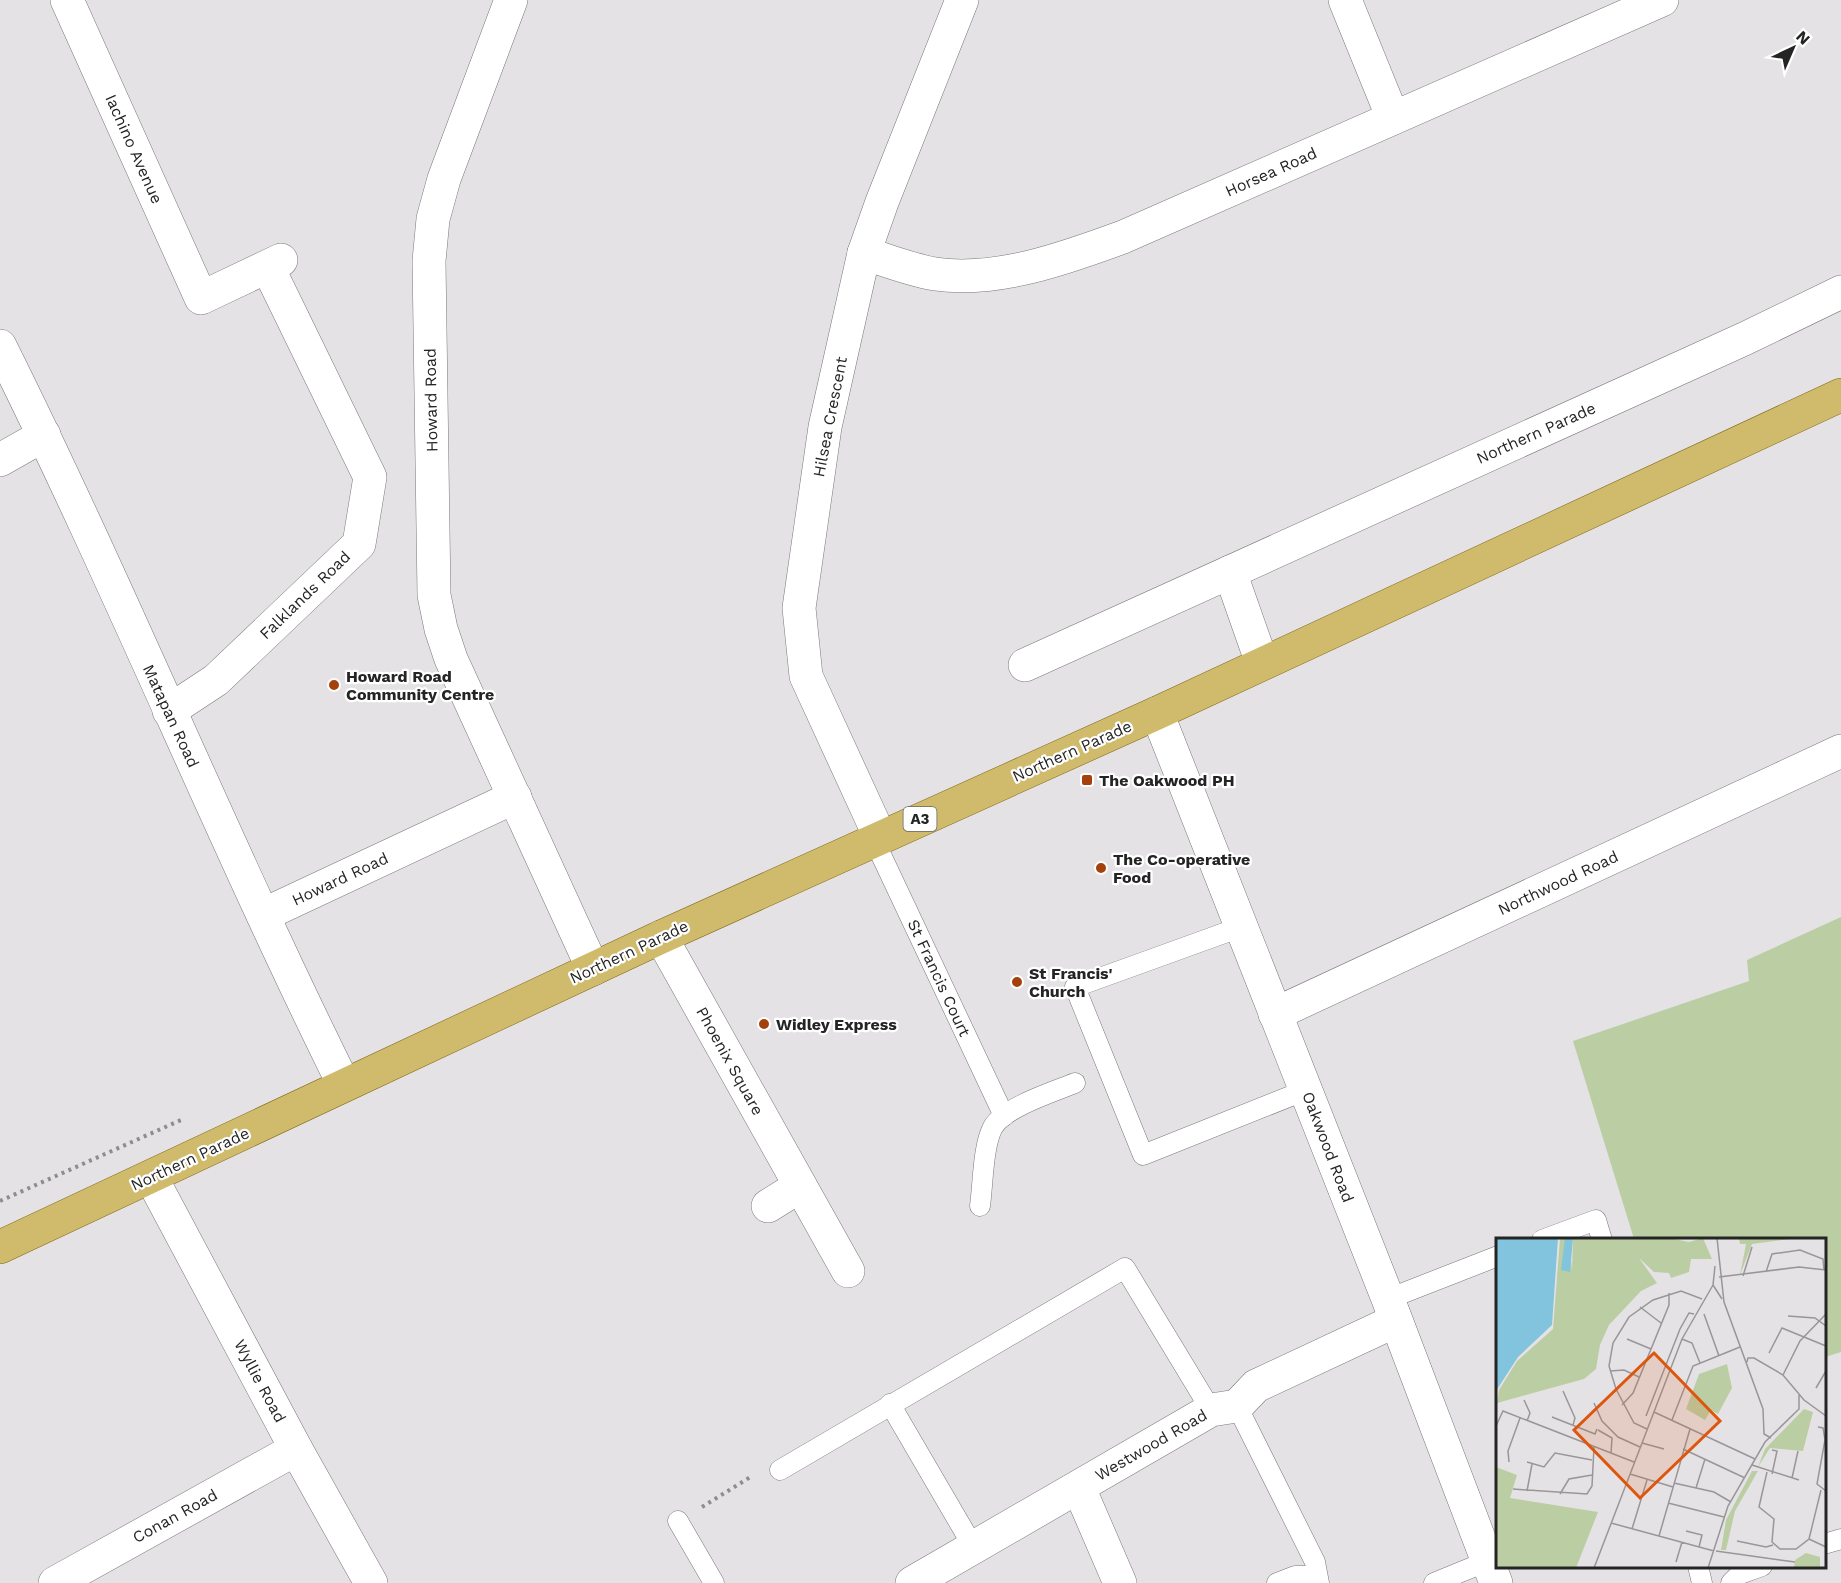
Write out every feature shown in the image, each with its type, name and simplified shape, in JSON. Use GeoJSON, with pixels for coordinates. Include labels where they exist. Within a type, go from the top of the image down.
{"type":"FeatureCollection","features":[{"type":"Feature","properties":{"kind":"main road","name":"Northern Parade"},"geometry":{"type":"LineString","coordinates":[[0,1247],[661,937],[1157,712],[1841,395]]}},
{"type":"Feature","properties":{"kind":"street","name":"Iachino Avenue"},"geometry":{"type":"LineString","coordinates":[[67,0],[201,298],[278,271]]}},
{"type":"Feature","properties":{"kind":"street","name":"Howard Road"},"geometry":{"type":"LineString","coordinates":[[512,0],[444,179],[433,219],[429,272],[435,595],[441,629],[451,659],[593,969]]}},
{"type":"Feature","properties":{"kind":"street","name":"Hilsea Crescent"},"geometry":{"type":"LineString","coordinates":[[877,839],[806,676],[799,608],[825,427],[864,254],[962,0]]}},
{"type":"Feature","properties":{"kind":"street"},"geometry":{"type":"LineString","coordinates":[[1345,0],[1393,118]]}},
{"type":"Feature","properties":{"kind":"street","name":"Horsea Road"},"geometry":{"type":"LineString","coordinates":[[864,254],[906,268],[937,274],[973,274],[1036,266],[1123,237],[1662,0]]}},
{"type":"Feature","properties":{"kind":"street","name":"Falklands Road"},"geometry":{"type":"LineString","coordinates":[[169,711],[216,680],[359,544],[370,477],[278,271]]}},
{"type":"Feature","properties":{"kind":"street","name":"Northern Parade"},"geometry":{"type":"LineString","coordinates":[[1025,665],[1744,339],[1841,292]]}},
{"type":"Feature","properties":{"kind":"street","name":"Matapan Road"},"geometry":{"type":"LineString","coordinates":[[0,346],[44,435],[263,915],[344,1084]]}},
{"type":"Feature","properties":{"kind":"street"},"geometry":{"type":"LineString","coordinates":[[0,460],[44,435]]}},
{"type":"Feature","properties":{"kind":"street"},"geometry":{"type":"LineString","coordinates":[[1230,572],[1262,663]]}},
{"type":"Feature","properties":{"kind":"street","name":"Oakwood Road"},"geometry":{"type":"LineString","coordinates":[[1157,712],[1494,1567]]}},
{"type":"Feature","properties":{"kind":"street","name":"Northwood Road"},"geometry":{"type":"LineString","coordinates":[[1275,1014],[1841,751]]}},
{"type":"Feature","properties":{"kind":"street","name":"Howard Road"},"geometry":{"type":"LineString","coordinates":[[263,915],[515,797]]}},
{"type":"Feature","properties":{"kind":"street","name":"Phoenix Square"},"geometry":{"type":"LineString","coordinates":[[661,937],[848,1271]]}},
{"type":"Feature","properties":{"kind":"street","name":"Wyllie Road"},"geometry":{"type":"LineString","coordinates":[[151,1177],[296,1449],[371,1583]]}},
{"type":"Feature","properties":{"kind":"street"},"geometry":{"type":"LineString","coordinates":[[768,1206],[800,1186]]}},
{"type":"Feature","properties":{"kind":"street","name":"Westwood Road"},"geometry":{"type":"LineString","coordinates":[[912,1583],[1224,1408],[1256,1386],[1391,1310]]}},
{"type":"Feature","properties":{"kind":"street","name":"Conan Road"},"geometry":{"type":"LineString","coordinates":[[55,1583],[296,1449]]}},
{"type":"Feature","properties":{"kind":"street"},"geometry":{"type":"LineString","coordinates":[[1079,1488],[1120,1583]]}},
{"type":"Feature","properties":{"kind":"lane","name":"St Francis Court"},"geometry":{"type":"LineString","coordinates":[[877,839],[1004,1116]]}},
{"type":"Feature","properties":{"kind":"lane"},"geometry":{"type":"LineString","coordinates":[[1241,927],[1075,987],[1143,1155],[1306,1090]]}},
{"type":"Feature","properties":{"kind":"lane"},"geometry":{"type":"LineString","coordinates":[[980,1206],[989,1137],[993,1128],[1004,1116],[1075,1083]]}},
{"type":"Feature","properties":{"kind":"lane"},"geometry":{"type":"LineString","coordinates":[[1545,1238],[1596,1220],[1602,1238]]}},
{"type":"Feature","properties":{"kind":"lane"},"geometry":{"type":"LineString","coordinates":[[1391,1310],[1496,1257]]}},
{"type":"Feature","properties":{"kind":"lane"},"geometry":{"type":"LineString","coordinates":[[780,1470],[1125,1268],[1224,1408],[1315,1562],[1317,1580],[1295,1576],[1277,1583]]}},
{"type":"Feature","properties":{"kind":"lane"},"geometry":{"type":"LineString","coordinates":[[890,1404],[974,1548]]}},
{"type":"Feature","properties":{"kind":"lane"},"geometry":{"type":"LineString","coordinates":[[678,1521],[714,1583]]}},
{"type":"Feature","properties":{"kind":"lane"},"geometry":{"type":"LineString","coordinates":[[1826,1543],[1841,1539]]}},
{"type":"Feature","properties":{"kind":"lane"},"geometry":{"type":"LineString","coordinates":[[1434,1583],[1494,1567]]}},
{"type":"Feature","properties":{"kind":"lane"},"geometry":{"type":"LineString","coordinates":[[1698,1568],[1702,1583]]}},
{"type":"Feature","properties":{"kind":"lane"},"geometry":{"type":"LineString","coordinates":[[1731,1583],[1740,1574],[1756,1568]]}},
{"type":"Feature","properties":{"kind":"path"},"geometry":{"type":"LineString","coordinates":[[678,1521],[767,1467],[780,1470]]}},
{"type":"Feature","properties":{"kind":"green space"},"geometry":{"type":"Polygon","coordinates":[[[1841,917],[1841,1352],[1826,1357],[1826,1238],[1634,1238],[1573,1041],[1749,981],[1747,960],[1841,917]]]}},
{"type":"Feature","properties":{"kind":"place","name":"Howard Road Community Centre"},"geometry":{"type":"Point","coordinates":[334,685]}},
{"type":"Feature","properties":{"kind":"place","name":"The Oakwood PH"},"geometry":{"type":"Point","coordinates":[1087,780]}},
{"type":"Feature","properties":{"kind":"place","name":"The Co-operative Food"},"geometry":{"type":"Point","coordinates":[1101,868]}},
{"type":"Feature","properties":{"kind":"place","name":"St Francis' Church"},"geometry":{"type":"Point","coordinates":[1017,982]}},
{"type":"Feature","properties":{"kind":"place","name":"Widley Express"},"geometry":{"type":"Point","coordinates":[764,1024]}}]}
